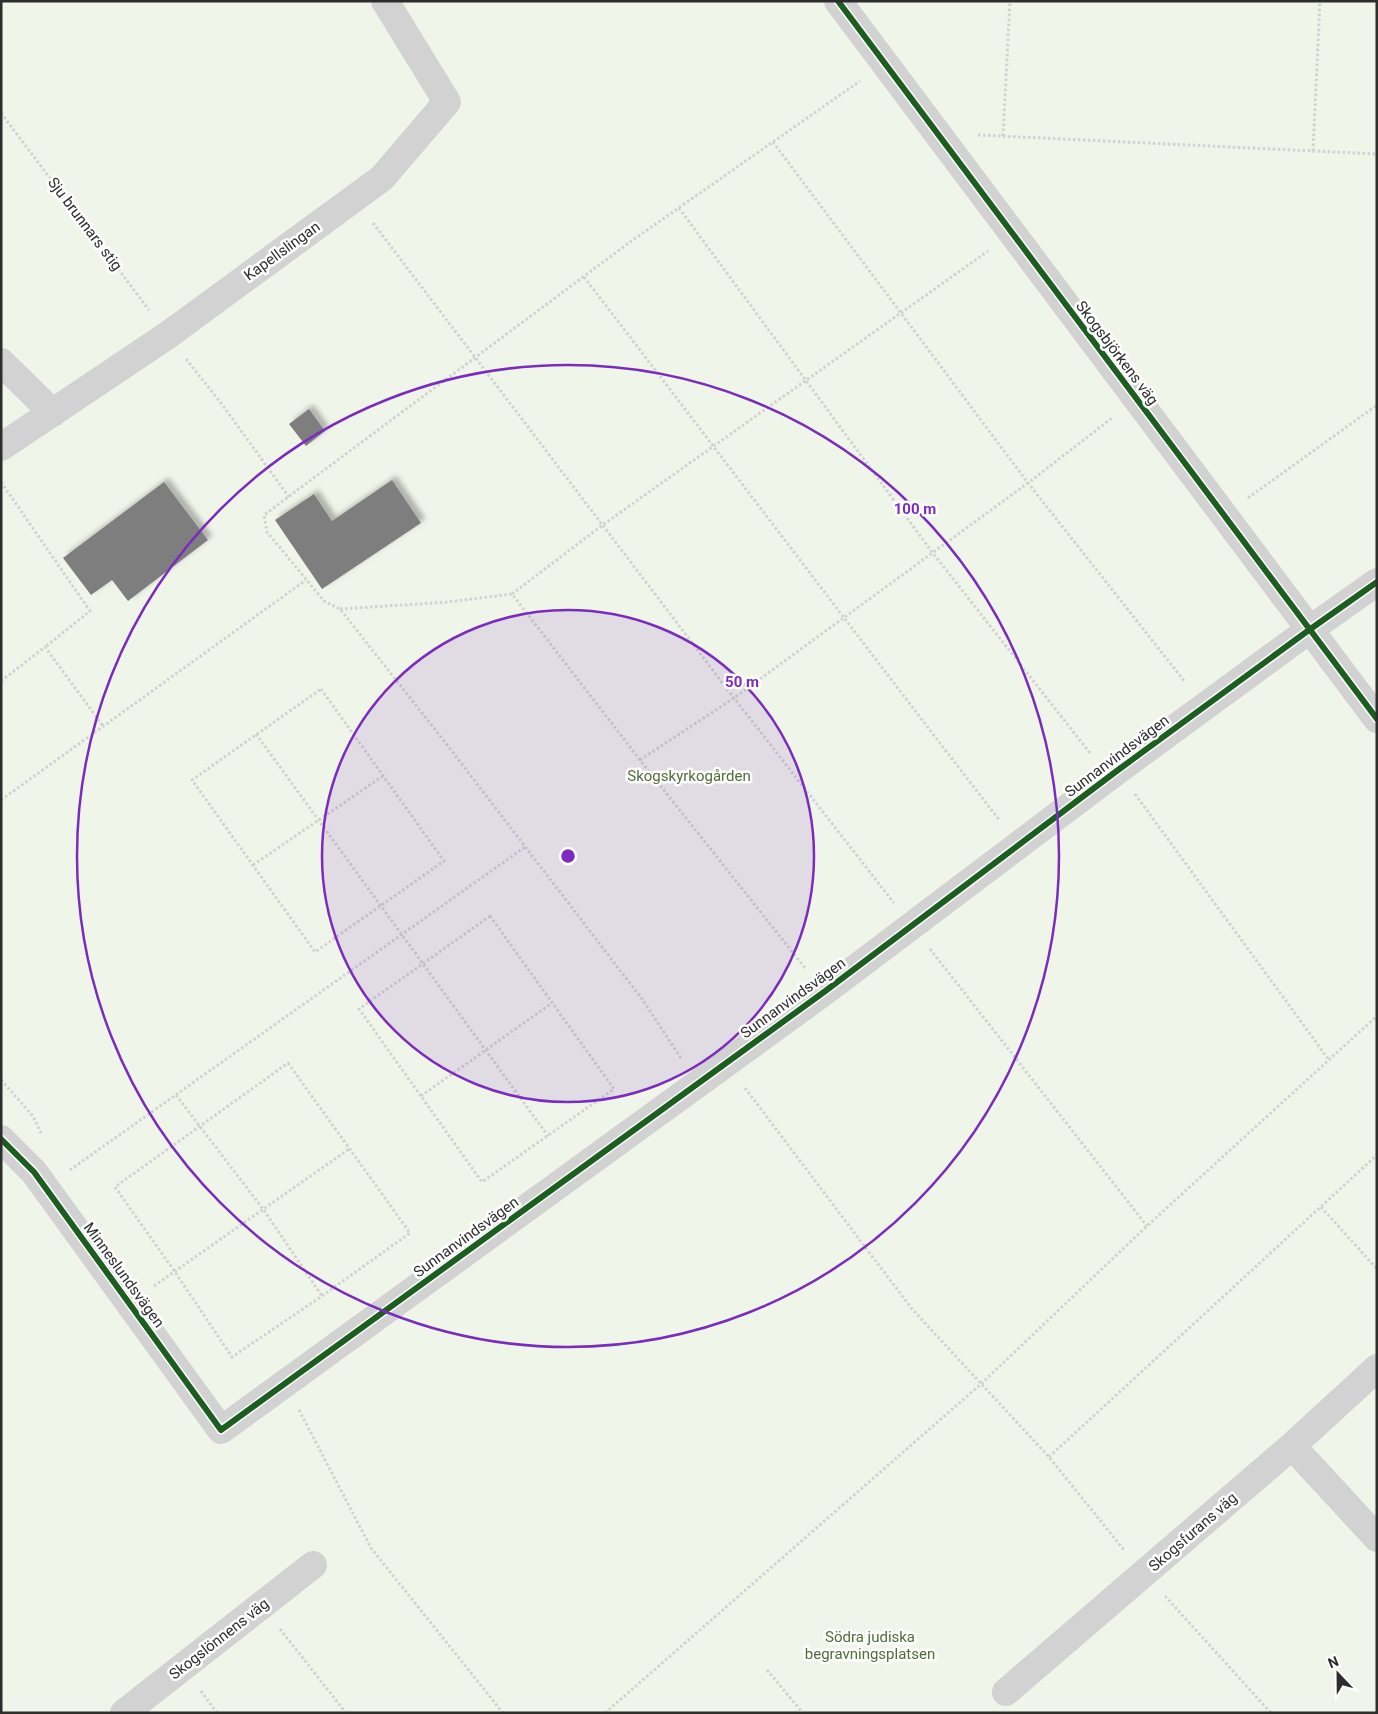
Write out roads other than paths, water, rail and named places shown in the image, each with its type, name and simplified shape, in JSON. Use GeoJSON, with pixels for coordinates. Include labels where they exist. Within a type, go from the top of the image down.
{"type":"FeatureCollection","features":[{"type":"Feature","properties":{"kind":"street","name":"Kapellslingan"},"geometry":{"type":"LineString","coordinates":[[1,447],[168,335],[382,178],[447,102],[385,1]]}},
{"type":"Feature","properties":{"kind":"street","name":"Skogsbjörkens väg"},"geometry":{"type":"LineString","coordinates":[[838,1],[1308,630],[1377,719]]}},
{"type":"Feature","properties":{"kind":"street"},"geometry":{"type":"LineString","coordinates":[[1,362],[53,413]]}},
{"type":"Feature","properties":{"kind":"street","name":"Sunnanvindsvägen"},"geometry":{"type":"LineString","coordinates":[[221,1430],[824,992],[1204,706],[1377,582]]}},
{"type":"Feature","properties":{"kind":"street","name":"Minneslundsvägen"},"geometry":{"type":"LineString","coordinates":[[1,1139],[34,1172],[221,1430]]}},
{"type":"Feature","properties":{"kind":"street","name":"Skogsfurans väg"},"geometry":{"type":"LineString","coordinates":[[1006,1692],[1292,1446],[1377,1368]]}},
{"type":"Feature","properties":{"kind":"street"},"geometry":{"type":"LineString","coordinates":[[1292,1446],[1377,1538]]}},
{"type":"Feature","properties":{"kind":"street","name":"Skogslönnens väg"},"geometry":{"type":"LineString","coordinates":[[124,1713],[313,1565]]}},
{"type":"Feature","properties":{"kind":"park label","name":"Skogskyrkogården"},"geometry":{"type":"Point","coordinates":[689,776]}},
{"type":"Feature","properties":{"kind":"park label","name":"Södra judiska begravningsplatsen"},"geometry":{"type":"Point","coordinates":[870,1646]}}]}
